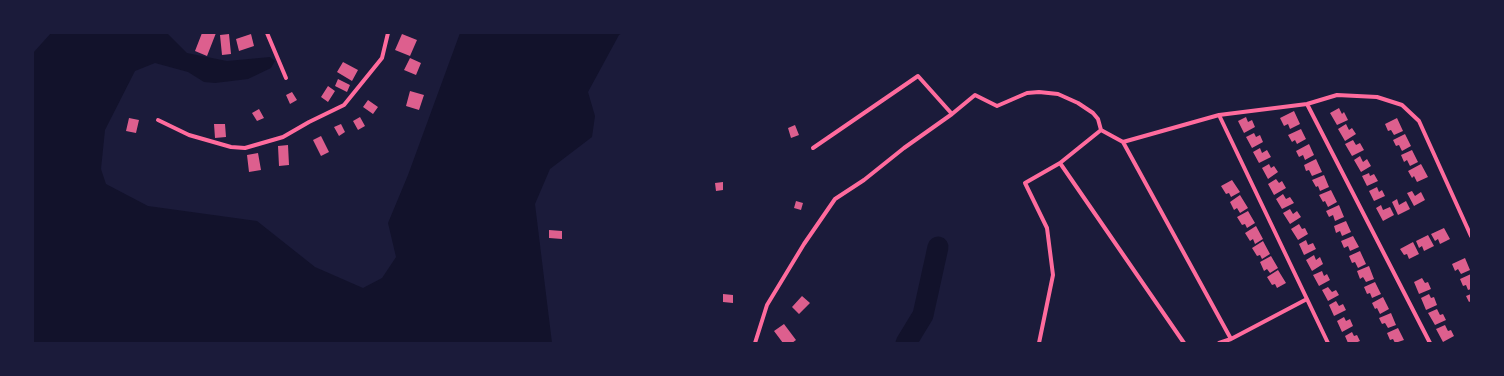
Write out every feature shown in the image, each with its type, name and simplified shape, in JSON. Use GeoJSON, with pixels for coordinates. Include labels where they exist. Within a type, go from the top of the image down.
{"type":"FeatureCollection","features":[{"type":"Feature","properties":{"kind":"street"},"geometry":{"type":"LineString","coordinates":[[267,33],[286,78]]}},
{"type":"Feature","properties":{"kind":"street"},"geometry":{"type":"LineString","coordinates":[[158,120],[189,135],[231,147],[245,148],[283,136],[344,105],[382,58],[388,33]]}},
{"type":"Feature","properties":{"kind":"street"},"geometry":{"type":"LineString","coordinates":[[813,148],[918,76],[952,114]]}},
{"type":"Feature","properties":{"kind":"street"},"geometry":{"type":"LineString","coordinates":[[755,343],[767,305],[804,244],[834,199],[864,180],[904,148],[976,95],[997,106],[1027,93],[1039,92],[1058,94],[1078,103],[1093,113],[1098,119],[1101,130],[1123,142],[1231,339]]}},
{"type":"Feature","properties":{"kind":"street"},"geometry":{"type":"LineString","coordinates":[[1123,142],[1218,115],[1307,104],[1337,95],[1377,97],[1402,105],[1419,121],[1471,236]]}},
{"type":"Feature","properties":{"kind":"street"},"geometry":{"type":"LineString","coordinates":[[1307,104],[1430,343]]}},
{"type":"Feature","properties":{"kind":"street"},"geometry":{"type":"LineString","coordinates":[[1218,115],[1328,343]]}},
{"type":"Feature","properties":{"kind":"street"},"geometry":{"type":"LineString","coordinates":[[1039,343],[1053,274],[1047,228],[1025,183],[1060,162],[1101,130]]}},
{"type":"Feature","properties":{"kind":"street"},"geometry":{"type":"LineString","coordinates":[[1060,162],[1184,343]]}},
{"type":"Feature","properties":{"kind":"street"},"geometry":{"type":"LineString","coordinates":[[1220,343],[1231,339],[1307,299]]}},
{"type":"Feature","properties":{"kind":"shaded area"},"geometry":{"type":"Polygon","coordinates":[[[51,33],[167,33],[187,53],[227,61],[270,57],[275,61],[271,68],[248,79],[215,83],[204,82],[188,72],[155,63],[135,71],[105,130],[101,169],[106,184],[148,206],[257,221],[315,267],[363,288],[382,278],[396,257],[388,223],[408,175],[460,33],[622,33],[619,35],[588,92],[595,116],[592,137],[550,169],[535,204],[552,343],[33,343],[33,53],[51,33]]]}},
{"type":"Feature","properties":{"kind":"building"},"geometry":{"type":"Polygon","coordinates":[[[202,33],[216,33],[207,56],[195,51],[202,33]]]}},
{"type":"Feature","properties":{"kind":"building"},"geometry":{"type":"Polygon","coordinates":[[[229,34],[231,54],[222,55],[220,35],[229,34]]]}},
{"type":"Feature","properties":{"kind":"building"},"geometry":{"type":"Polygon","coordinates":[[[251,34],[254,46],[239,51],[236,39],[251,34]]]}},
{"type":"Feature","properties":{"kind":"building"},"geometry":{"type":"Polygon","coordinates":[[[402,34],[417,40],[410,56],[395,50],[402,34]]]}},
{"type":"Feature","properties":{"kind":"building"},"geometry":{"type":"Polygon","coordinates":[[[410,58],[421,63],[416,75],[404,70],[410,58]]]}},
{"type":"Feature","properties":{"kind":"building"},"geometry":{"type":"Polygon","coordinates":[[[343,62],[358,70],[352,81],[337,72],[343,62]]]}},
{"type":"Feature","properties":{"kind":"building"},"geometry":{"type":"Polygon","coordinates":[[[338,79],[350,85],[347,92],[335,86],[338,79]]]}},
{"type":"Feature","properties":{"kind":"building"},"geometry":{"type":"Polygon","coordinates":[[[328,86],[335,91],[328,102],[321,97],[328,86]]]}},
{"type":"Feature","properties":{"kind":"building"},"geometry":{"type":"Polygon","coordinates":[[[410,91],[424,95],[419,110],[406,106],[410,91]]]}},
{"type":"Feature","properties":{"kind":"building"},"geometry":{"type":"Polygon","coordinates":[[[292,92],[297,100],[290,104],[286,95],[292,92]]]}},
{"type":"Feature","properties":{"kind":"building"},"geometry":{"type":"Polygon","coordinates":[[[368,100],[378,107],[373,114],[363,107],[368,100]]]}},
{"type":"Feature","properties":{"kind":"building"},"geometry":{"type":"Polygon","coordinates":[[[1339,108],[1342,114],[1344,112],[1348,120],[1337,125],[1330,113],[1339,108]]]}},
{"type":"Feature","properties":{"kind":"building"},"geometry":{"type":"Polygon","coordinates":[[[259,109],[264,118],[257,121],[252,113],[259,109]]]}},
{"type":"Feature","properties":{"kind":"building"},"geometry":{"type":"Polygon","coordinates":[[[1294,111],[1300,124],[1290,129],[1288,124],[1284,126],[1280,118],[1294,111]]]}},
{"type":"Feature","properties":{"kind":"building"},"geometry":{"type":"Polygon","coordinates":[[[360,117],[365,126],[358,130],[353,121],[360,117]]]}},
{"type":"Feature","properties":{"kind":"building"},"geometry":{"type":"Polygon","coordinates":[[[1246,117],[1248,122],[1252,120],[1255,127],[1244,133],[1238,121],[1246,117]]]}},
{"type":"Feature","properties":{"kind":"building"},"geometry":{"type":"Polygon","coordinates":[[[129,118],[139,120],[136,133],[126,131],[129,118]]]}},
{"type":"Feature","properties":{"kind":"building"},"geometry":{"type":"Polygon","coordinates":[[[1397,118],[1403,131],[1394,135],[1391,130],[1388,131],[1385,124],[1397,118]]]}},
{"type":"Feature","properties":{"kind":"building"},"geometry":{"type":"Polygon","coordinates":[[[214,124],[225,124],[226,137],[215,138],[214,124]]]}},
{"type":"Feature","properties":{"kind":"building"},"geometry":{"type":"Polygon","coordinates":[[[341,124],[345,132],[339,136],[334,127],[341,124]]]}},
{"type":"Feature","properties":{"kind":"building"},"geometry":{"type":"Polygon","coordinates":[[[1346,124],[1349,130],[1352,128],[1356,134],[1345,141],[1338,129],[1346,124]]]}},
{"type":"Feature","properties":{"kind":"building"},"geometry":{"type":"Polygon","coordinates":[[[795,125],[799,135],[791,138],[788,128],[795,125]]]}},
{"type":"Feature","properties":{"kind":"building"},"geometry":{"type":"Polygon","coordinates":[[[1301,129],[1306,139],[1297,144],[1295,140],[1292,142],[1288,135],[1301,129]]]}},
{"type":"Feature","properties":{"kind":"building"},"geometry":{"type":"Polygon","coordinates":[[[1254,133],[1256,137],[1260,135],[1263,142],[1252,148],[1246,137],[1254,133]]]}},
{"type":"Feature","properties":{"kind":"building"},"geometry":{"type":"Polygon","coordinates":[[[1405,134],[1411,146],[1402,151],[1399,145],[1396,146],[1393,140],[1405,134]]]}},
{"type":"Feature","properties":{"kind":"building"},"geometry":{"type":"Polygon","coordinates":[[[321,136],[329,152],[321,156],[313,140],[321,136]]]}},
{"type":"Feature","properties":{"kind":"building"},"geometry":{"type":"Polygon","coordinates":[[[1353,140],[1356,145],[1360,143],[1364,150],[1352,156],[1345,144],[1353,140]]]}},
{"type":"Feature","properties":{"kind":"building"},"geometry":{"type":"Polygon","coordinates":[[[1309,144],[1314,155],[1305,160],[1303,155],[1299,157],[1296,151],[1309,144]]]}},
{"type":"Feature","properties":{"kind":"building"},"geometry":{"type":"Polygon","coordinates":[[[288,145],[289,165],[279,166],[278,146],[288,145]]]}},
{"type":"Feature","properties":{"kind":"building"},"geometry":{"type":"Polygon","coordinates":[[[1260,148],[1262,153],[1267,150],[1271,157],[1259,163],[1253,152],[1260,148]]]}},
{"type":"Feature","properties":{"kind":"building"},"geometry":{"type":"Polygon","coordinates":[[[1412,150],[1418,162],[1410,166],[1407,160],[1404,162],[1401,155],[1412,150]]]}},
{"type":"Feature","properties":{"kind":"building"},"geometry":{"type":"Polygon","coordinates":[[[258,153],[261,170],[249,172],[247,155],[258,153]]]}},
{"type":"Feature","properties":{"kind":"building"},"geometry":{"type":"Polygon","coordinates":[[[1360,156],[1363,162],[1367,159],[1371,166],[1361,172],[1354,160],[1360,156]]]}},
{"type":"Feature","properties":{"kind":"building"},"geometry":{"type":"Polygon","coordinates":[[[1316,159],[1322,172],[1312,176],[1309,170],[1306,171],[1304,165],[1316,159]]]}},
{"type":"Feature","properties":{"kind":"building"},"geometry":{"type":"Polygon","coordinates":[[[1269,164],[1271,168],[1274,166],[1278,172],[1268,179],[1262,168],[1269,164]]]}},
{"type":"Feature","properties":{"kind":"building"},"geometry":{"type":"Polygon","coordinates":[[[1421,164],[1428,177],[1417,182],[1414,176],[1412,178],[1408,171],[1421,164]]]}},
{"type":"Feature","properties":{"kind":"building"},"geometry":{"type":"Polygon","coordinates":[[[1369,173],[1370,176],[1374,174],[1378,181],[1367,186],[1362,176],[1369,173]]]}},
{"type":"Feature","properties":{"kind":"building"},"geometry":{"type":"Polygon","coordinates":[[[1324,175],[1329,187],[1320,191],[1318,186],[1316,187],[1312,180],[1324,175]]]}},
{"type":"Feature","properties":{"kind":"building"},"geometry":{"type":"Polygon","coordinates":[[[1276,179],[1279,183],[1282,181],[1286,188],[1274,195],[1268,184],[1276,179]]]}},
{"type":"Feature","properties":{"kind":"building"},"geometry":{"type":"Polygon","coordinates":[[[1232,180],[1240,192],[1231,197],[1229,193],[1226,194],[1221,186],[1232,180]]]}},
{"type":"Feature","properties":{"kind":"building"},"geometry":{"type":"Polygon","coordinates":[[[723,182],[723,190],[716,191],[715,183],[723,182]]]}},
{"type":"Feature","properties":{"kind":"building"},"geometry":{"type":"Polygon","coordinates":[[[1377,187],[1379,192],[1382,190],[1385,196],[1374,201],[1369,191],[1377,187]]]}},
{"type":"Feature","properties":{"kind":"building"},"geometry":{"type":"Polygon","coordinates":[[[1331,190],[1337,202],[1328,207],[1319,195],[1331,190]]]}},
{"type":"Feature","properties":{"kind":"building"},"geometry":{"type":"Polygon","coordinates":[[[1412,191],[1415,196],[1421,192],[1425,200],[1414,206],[1407,193],[1412,191]]]}},
{"type":"Feature","properties":{"kind":"building"},"geometry":{"type":"Polygon","coordinates":[[[1283,194],[1286,199],[1290,197],[1294,203],[1282,209],[1276,199],[1283,194]]]}},
{"type":"Feature","properties":{"kind":"building"},"geometry":{"type":"Polygon","coordinates":[[[1240,195],[1248,208],[1240,213],[1237,208],[1234,210],[1230,202],[1240,195]]]}},
{"type":"Feature","properties":{"kind":"building"},"geometry":{"type":"Polygon","coordinates":[[[1397,199],[1399,205],[1406,201],[1410,209],[1398,215],[1392,202],[1397,199]]]}},
{"type":"Feature","properties":{"kind":"building"},"geometry":{"type":"Polygon","coordinates":[[[796,201],[803,203],[801,210],[794,208],[796,201]]]}},
{"type":"Feature","properties":{"kind":"building"},"geometry":{"type":"Polygon","coordinates":[[[1339,205],[1344,217],[1335,221],[1333,215],[1329,217],[1326,211],[1339,205]]]}},
{"type":"Feature","properties":{"kind":"building"},"geometry":{"type":"Polygon","coordinates":[[[1381,205],[1383,210],[1390,207],[1394,215],[1383,221],[1376,208],[1381,205]]]}},
{"type":"Feature","properties":{"kind":"building"},"geometry":{"type":"Polygon","coordinates":[[[1290,209],[1293,214],[1297,211],[1301,217],[1290,224],[1283,213],[1290,209]]]}},
{"type":"Feature","properties":{"kind":"building"},"geometry":{"type":"Polygon","coordinates":[[[1248,211],[1255,223],[1247,228],[1245,224],[1242,225],[1237,217],[1248,211]]]}},
{"type":"Feature","properties":{"kind":"building"},"geometry":{"type":"Polygon","coordinates":[[[1346,221],[1351,232],[1342,236],[1340,231],[1336,233],[1334,226],[1346,221]]]}},
{"type":"Feature","properties":{"kind":"building"},"geometry":{"type":"Polygon","coordinates":[[[1299,224],[1302,229],[1305,228],[1308,234],[1298,240],[1291,229],[1299,224]]]}},
{"type":"Feature","properties":{"kind":"building"},"geometry":{"type":"Polygon","coordinates":[[[1256,226],[1263,239],[1255,244],[1253,239],[1250,241],[1245,233],[1256,226]]]}},
{"type":"Feature","properties":{"kind":"building"},"geometry":{"type":"Polygon","coordinates":[[[1444,228],[1450,239],[1440,244],[1438,239],[1435,241],[1431,234],[1444,228]]]}},
{"type":"Feature","properties":{"kind":"building"},"geometry":{"type":"Polygon","coordinates":[[[549,230],[562,231],[562,239],[549,238],[549,230]]]}},
{"type":"Feature","properties":{"kind":"building"},"geometry":{"type":"Polygon","coordinates":[[[1428,235],[1434,246],[1424,251],[1422,246],[1419,248],[1416,241],[1428,235]]]}},
{"type":"Feature","properties":{"kind":"building"},"geometry":{"type":"Polygon","coordinates":[[[1353,236],[1359,247],[1350,251],[1348,246],[1344,248],[1341,241],[1353,236]]]}},
{"type":"Feature","properties":{"kind":"building"},"geometry":{"type":"Polygon","coordinates":[[[1306,240],[1308,245],[1313,243],[1316,249],[1304,255],[1299,244],[1306,240]]]}},
{"type":"Feature","properties":{"kind":"building"},"geometry":{"type":"Polygon","coordinates":[[[1263,241],[1270,254],[1262,259],[1260,255],[1257,256],[1252,248],[1263,241]]]}},
{"type":"Feature","properties":{"kind":"building"},"geometry":{"type":"Polygon","coordinates":[[[1413,242],[1419,254],[1409,259],[1407,254],[1404,255],[1400,249],[1413,242]]]}},
{"type":"Feature","properties":{"kind":"building"},"geometry":{"type":"Polygon","coordinates":[[[1360,251],[1366,264],[1358,268],[1355,262],[1352,263],[1349,256],[1360,251]]]}},
{"type":"Feature","properties":{"kind":"building"},"geometry":{"type":"Polygon","coordinates":[[[1314,255],[1316,260],[1320,257],[1323,264],[1312,271],[1306,260],[1314,255]]]}},
{"type":"Feature","properties":{"kind":"building"},"geometry":{"type":"Polygon","coordinates":[[[1271,256],[1278,268],[1270,273],[1267,269],[1264,271],[1260,262],[1271,256]]]}},
{"type":"Feature","properties":{"kind":"building"},"geometry":{"type":"Polygon","coordinates":[[[1465,258],[1470,270],[1461,274],[1458,269],[1455,271],[1452,264],[1465,258]]]}},
{"type":"Feature","properties":{"kind":"building"},"geometry":{"type":"Polygon","coordinates":[[[1369,266],[1374,279],[1366,282],[1363,277],[1360,279],[1357,271],[1369,266]]]}},
{"type":"Feature","properties":{"kind":"building"},"geometry":{"type":"Polygon","coordinates":[[[1278,270],[1286,283],[1277,288],[1275,284],[1272,285],[1267,277],[1278,270]]]}},
{"type":"Feature","properties":{"kind":"building"},"geometry":{"type":"Polygon","coordinates":[[[1322,271],[1324,276],[1327,274],[1330,280],[1319,286],[1313,275],[1322,271]]]}},
{"type":"Feature","properties":{"kind":"building"},"geometry":{"type":"Polygon","coordinates":[[[1471,274],[1471,289],[1468,290],[1466,285],[1463,286],[1460,279],[1471,274]]]}},
{"type":"Feature","properties":{"kind":"building"},"geometry":{"type":"Polygon","coordinates":[[[1422,278],[1425,283],[1428,282],[1431,289],[1419,294],[1414,282],[1422,278]]]}},
{"type":"Feature","properties":{"kind":"building"},"geometry":{"type":"Polygon","coordinates":[[[1375,282],[1381,294],[1372,298],[1370,293],[1367,294],[1364,287],[1375,282]]]}},
{"type":"Feature","properties":{"kind":"building"},"geometry":{"type":"Polygon","coordinates":[[[1328,287],[1332,292],[1336,290],[1339,295],[1328,301],[1322,290],[1328,287]]]}},
{"type":"Feature","properties":{"kind":"building"},"geometry":{"type":"Polygon","coordinates":[[[723,294],[733,295],[733,303],[723,302],[723,294]]]}},
{"type":"Feature","properties":{"kind":"building"},"geometry":{"type":"Polygon","coordinates":[[[1429,294],[1431,298],[1434,297],[1437,305],[1426,310],[1421,298],[1429,294]]]}},
{"type":"Feature","properties":{"kind":"building"},"geometry":{"type":"Polygon","coordinates":[[[1471,294],[1471,301],[1469,302],[1466,296],[1471,294]]]}},
{"type":"Feature","properties":{"kind":"building"},"geometry":{"type":"Polygon","coordinates":[[[802,296],[810,303],[799,314],[792,307],[802,296]]]}},
{"type":"Feature","properties":{"kind":"building"},"geometry":{"type":"Polygon","coordinates":[[[1383,297],[1389,309],[1380,314],[1372,303],[1383,297]]]}},
{"type":"Feature","properties":{"kind":"building"},"geometry":{"type":"Polygon","coordinates":[[[1336,301],[1339,306],[1343,304],[1346,310],[1334,316],[1329,305],[1336,301]]]}},
{"type":"Feature","properties":{"kind":"building"},"geometry":{"type":"Polygon","coordinates":[[[1437,309],[1440,315],[1443,314],[1446,320],[1435,325],[1428,313],[1437,309]]]}},
{"type":"Feature","properties":{"kind":"building"},"geometry":{"type":"Polygon","coordinates":[[[1391,313],[1396,325],[1388,328],[1385,323],[1382,324],[1379,318],[1391,313]]]}},
{"type":"Feature","properties":{"kind":"building"},"geometry":{"type":"Polygon","coordinates":[[[1344,317],[1346,321],[1350,319],[1353,326],[1342,332],[1337,321],[1344,317]]]}},
{"type":"Feature","properties":{"kind":"building"},"geometry":{"type":"Polygon","coordinates":[[[784,324],[796,340],[792,343],[783,343],[774,331],[784,324]]]}},
{"type":"Feature","properties":{"kind":"building"},"geometry":{"type":"Polygon","coordinates":[[[1445,325],[1448,331],[1451,330],[1454,336],[1443,342],[1436,329],[1445,325]]]}},
{"type":"Feature","properties":{"kind":"building"},"geometry":{"type":"Polygon","coordinates":[[[1398,328],[1404,340],[1395,343],[1393,339],[1390,340],[1387,333],[1398,328]]]}},
{"type":"Feature","properties":{"kind":"building"},"geometry":{"type":"Polygon","coordinates":[[[1352,332],[1354,336],[1357,335],[1360,341],[1348,343],[1345,336],[1352,332]]]}},
{"type":"Feature","properties":{"kind":"waterway"},"geometry":{"type":"LineString","coordinates":[[906,343],[923,315],[938,247]]}}]}
